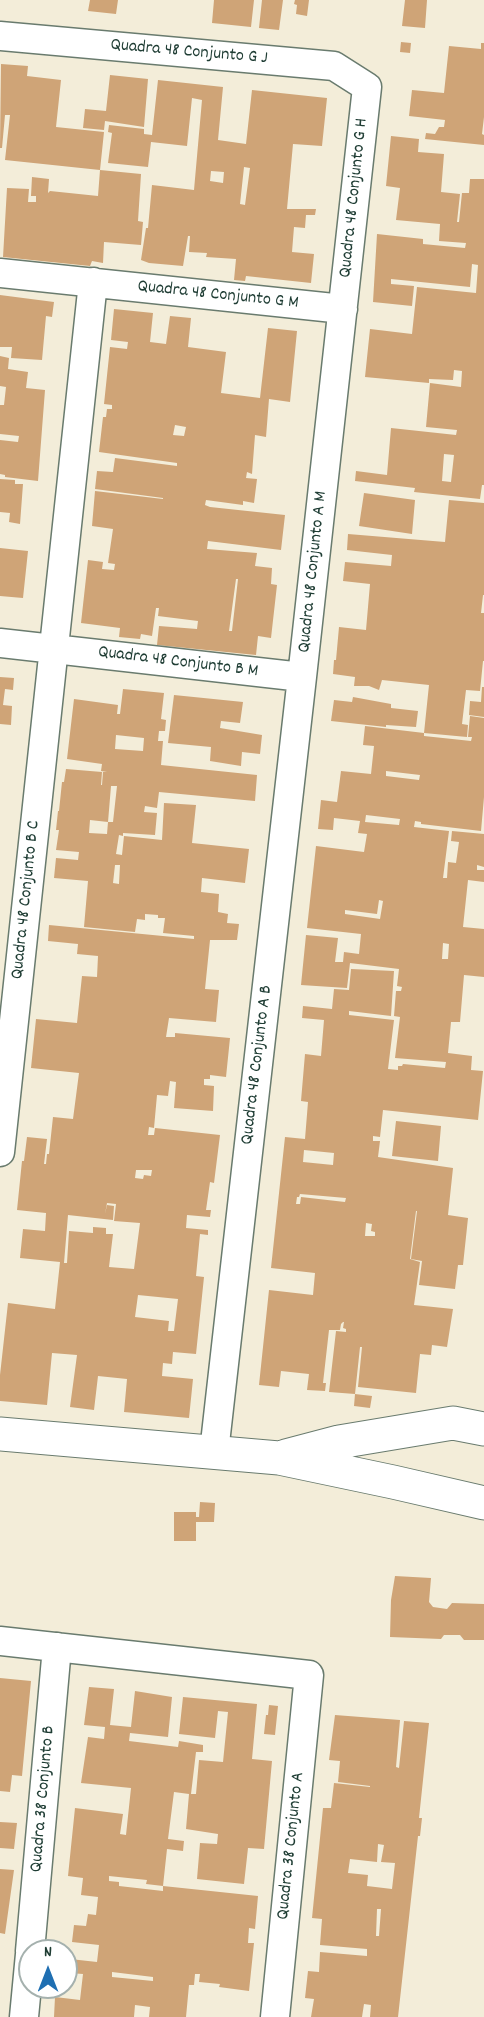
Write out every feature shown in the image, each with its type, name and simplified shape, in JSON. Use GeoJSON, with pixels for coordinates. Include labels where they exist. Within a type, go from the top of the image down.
{"type":"FeatureCollection","features":[{"type":"Feature","properties":{"kind":"street","name":"Quadra 48 Conjunto G J"},"geometry":{"type":"LineString","coordinates":[[3,36],[333,66],[367,87]]}},
{"type":"Feature","properties":{"kind":"street","name":"Quadra 48 Conjunto G H"},"geometry":{"type":"LineString","coordinates":[[326,466],[367,87]]}},
{"type":"Feature","properties":{"kind":"street","name":"Quadra 48 Conjunto G M"},"geometry":{"type":"LineString","coordinates":[[0,273],[343,309]]}},
{"type":"Feature","properties":{"kind":"street","name":"Quadra 48 Conjunto B C"},"geometry":{"type":"LineString","coordinates":[[0,1152],[93,282]]}},
{"type":"Feature","properties":{"kind":"street","name":"Quadra 48 Conjunto A M"},"geometry":{"type":"LineString","coordinates":[[302,677],[326,466]]}},
{"type":"Feature","properties":{"kind":"street","name":"Quadra 48 Conjunto B M"},"geometry":{"type":"LineString","coordinates":[[0,643],[302,677]]}},
{"type":"Feature","properties":{"kind":"street","name":"Quadra 48 Conjunto A B"},"geometry":{"type":"LineString","coordinates":[[214,1452],[302,677]]}},
{"type":"Feature","properties":{"kind":"street"},"geometry":{"type":"LineString","coordinates":[[279,1458],[339,1442],[453,1423],[484,1429]]}},
{"type":"Feature","properties":{"kind":"street"},"geometry":{"type":"LineString","coordinates":[[0,1434],[279,1458],[484,1503]]}},
{"type":"Feature","properties":{"kind":"street"},"geometry":{"type":"LineString","coordinates":[[0,1641],[57,1647]]}},
{"type":"Feature","properties":{"kind":"street","name":"Quadra 38 Conjunto A"},"geometry":{"type":"LineString","coordinates":[[57,1647],[309,1675],[275,2017]]}},
{"type":"Feature","properties":{"kind":"street","name":"Quadra 38 Conjunto B"},"geometry":{"type":"LineString","coordinates":[[31,1939],[57,1647]]}},
{"type":"Feature","properties":{"kind":"street","name":"Quadra 38 Conjunto B"},"geometry":{"type":"LineString","coordinates":[[24,2017],[26,1999]]}},
{"type":"Feature","properties":{"kind":"building"},"geometry":{"type":"Polygon","coordinates":[[[90,0],[118,0],[116,14],[88,11],[90,0]]]}},
{"type":"Feature","properties":{"kind":"building"},"geometry":{"type":"Polygon","coordinates":[[[214,0],[254,0],[251,27],[212,23],[214,0]]]}},
{"type":"Feature","properties":{"kind":"building"},"geometry":{"type":"Polygon","coordinates":[[[262,0],[283,0],[279,30],[259,28],[262,0]]]}},
{"type":"Feature","properties":{"kind":"building"},"geometry":{"type":"Polygon","coordinates":[[[295,0],[309,0],[307,16],[296,14],[295,0]]]}},
{"type":"Feature","properties":{"kind":"building"},"geometry":{"type":"Polygon","coordinates":[[[405,0],[427,0],[425,28],[402,26],[405,0]]]}},
{"type":"Feature","properties":{"kind":"building"},"geometry":{"type":"Polygon","coordinates":[[[401,42],[411,43],[410,53],[400,52],[401,42]]]}},
{"type":"Feature","properties":{"kind":"building"},"geometry":{"type":"Polygon","coordinates":[[[481,43],[484,43],[482,134],[484,145],[425,139],[426,133],[435,134],[439,127],[444,127],[445,120],[409,116],[412,90],[444,93],[449,46],[481,49],[481,43]]]}},
{"type":"Feature","properties":{"kind":"building"},"geometry":{"type":"Polygon","coordinates":[[[1,64],[28,66],[27,76],[61,80],[56,127],[104,132],[100,170],[5,160],[10,115],[5,115],[2,148],[0,148],[1,64]]]}},
{"type":"Feature","properties":{"kind":"building"},"geometry":{"type":"Polygon","coordinates":[[[110,75],[148,79],[144,127],[105,121],[104,130],[83,128],[85,109],[106,111],[110,75]]]}},
{"type":"Feature","properties":{"kind":"building"},"geometry":{"type":"Polygon","coordinates":[[[158,80],[223,87],[218,140],[246,144],[252,90],[327,98],[322,146],[293,144],[287,209],[316,209],[315,215],[306,215],[305,228],[294,227],[292,252],[314,254],[311,283],[246,276],[245,281],[234,280],[236,259],[206,257],[207,253],[189,252],[190,236],[188,236],[183,266],[149,263],[141,260],[146,228],[148,228],[152,185],[194,190],[202,100],[192,98],[187,146],[151,142],[148,167],[108,163],[112,133],[108,132],[109,125],[144,129],[144,134],[152,135],[158,80]],[[244,167],[240,204],[245,205],[250,168],[244,167]],[[211,171],[210,181],[223,183],[224,172],[211,171]]]}},
{"type":"Feature","properties":{"kind":"building"},"geometry":{"type":"Polygon","coordinates":[[[391,136],[419,139],[418,152],[444,154],[441,192],[460,194],[457,222],[459,222],[462,193],[469,193],[470,179],[484,179],[484,485],[482,485],[480,499],[414,492],[415,488],[355,481],[356,471],[387,475],[391,428],[456,435],[457,430],[426,427],[430,383],[461,387],[462,371],[454,370],[453,380],[429,379],[429,383],[365,377],[370,329],[412,334],[417,287],[476,293],[478,265],[472,264],[470,287],[391,279],[391,284],[414,286],[412,306],[373,302],[377,234],[423,239],[423,244],[465,248],[466,243],[439,241],[440,224],[396,220],[400,188],[386,186],[391,136]],[[444,454],[442,481],[451,482],[454,455],[444,454]]]}},
{"type":"Feature","properties":{"kind":"building"},"geometry":{"type":"Polygon","coordinates":[[[100,170],[141,174],[138,221],[143,222],[141,245],[104,242],[103,263],[92,261],[90,266],[3,257],[7,188],[29,189],[28,202],[36,202],[36,196],[31,196],[32,177],[49,179],[48,193],[50,191],[98,196],[100,170]]]}},
{"type":"Feature","properties":{"kind":"building"},"geometry":{"type":"Polygon","coordinates":[[[0,295],[54,302],[52,317],[46,316],[42,360],[11,358],[12,347],[0,347],[0,295]]]}},
{"type":"Feature","properties":{"kind":"building"},"geometry":{"type":"Polygon","coordinates":[[[114,309],[153,313],[150,342],[166,344],[170,316],[191,318],[188,347],[226,352],[221,393],[260,398],[268,328],[297,331],[290,402],[269,399],[266,437],[255,435],[252,474],[247,472],[246,478],[257,479],[254,503],[243,501],[243,505],[206,500],[205,505],[285,515],[281,550],[208,541],[207,549],[257,553],[255,566],[272,568],[271,584],[277,585],[271,638],[258,636],[256,655],[157,645],[159,626],[197,629],[198,621],[158,616],[159,608],[156,608],[152,636],[141,634],[140,639],[119,637],[120,628],[81,623],[88,560],[103,562],[102,569],[114,570],[115,564],[108,563],[113,529],[92,526],[95,491],[163,499],[95,489],[97,471],[113,472],[115,458],[177,466],[177,463],[99,452],[103,417],[106,417],[107,409],[112,409],[112,405],[104,404],[110,347],[127,349],[128,342],[111,340],[114,309]],[[175,425],[173,435],[184,436],[186,427],[175,425]],[[236,579],[229,631],[232,631],[238,579],[236,579]]]}},
{"type":"Feature","properties":{"kind":"building"},"geometry":{"type":"Polygon","coordinates":[[[0,356],[9,358],[8,369],[28,372],[26,388],[45,390],[38,481],[5,477],[0,474],[0,440],[18,442],[19,436],[0,434],[0,405],[4,405],[6,387],[0,386],[0,356]]]}},
{"type":"Feature","properties":{"kind":"building"},"geometry":{"type":"Polygon","coordinates":[[[0,479],[15,480],[15,484],[23,484],[20,524],[9,522],[10,513],[0,512],[0,479]]]}},
{"type":"Feature","properties":{"kind":"building"},"geometry":{"type":"Polygon","coordinates":[[[364,493],[415,500],[412,534],[359,526],[364,493]]]}},
{"type":"Feature","properties":{"kind":"building"},"geometry":{"type":"Polygon","coordinates":[[[449,500],[484,503],[484,595],[481,613],[484,613],[484,661],[480,691],[466,690],[462,724],[468,725],[467,737],[424,733],[429,685],[382,680],[379,690],[369,686],[354,686],[355,677],[333,674],[339,627],[366,630],[370,584],[343,581],[345,562],[391,566],[392,555],[347,550],[348,534],[445,542],[449,500]]]}},
{"type":"Feature","properties":{"kind":"building"},"geometry":{"type":"Polygon","coordinates":[[[0,548],[28,551],[23,598],[0,596],[0,548]]]}},
{"type":"Feature","properties":{"kind":"building"},"geometry":{"type":"Polygon","coordinates":[[[0,677],[14,678],[13,690],[5,689],[3,705],[12,706],[11,725],[0,724],[0,677]]]}},
{"type":"Feature","properties":{"kind":"building"},"geometry":{"type":"Polygon","coordinates":[[[482,687],[484,687],[484,717],[469,715],[470,701],[481,702],[482,687]]]}},
{"type":"Feature","properties":{"kind":"building"},"geometry":{"type":"Polygon","coordinates":[[[123,689],[164,693],[161,719],[166,720],[165,731],[159,731],[158,741],[163,741],[161,765],[257,775],[255,801],[159,792],[157,808],[145,806],[144,812],[157,813],[155,835],[123,833],[123,836],[119,835],[116,854],[122,855],[124,836],[162,840],[164,803],[196,805],[192,843],[249,849],[245,883],[202,878],[201,892],[219,894],[218,912],[228,914],[227,923],[239,924],[237,940],[210,940],[205,989],[219,990],[216,1022],[169,1018],[166,1037],[175,1037],[175,1033],[230,1038],[226,1077],[210,1075],[210,1079],[204,1079],[204,1085],[214,1086],[213,1111],[174,1108],[176,1082],[170,1081],[168,1096],[157,1095],[154,1128],[149,1127],[148,1135],[154,1135],[155,1128],[220,1135],[214,1183],[210,1182],[206,1210],[211,1210],[210,1217],[187,1215],[186,1228],[208,1230],[208,1235],[200,1234],[196,1276],[204,1277],[196,1354],[173,1352],[172,1364],[163,1363],[162,1376],[193,1379],[189,1418],[124,1412],[127,1379],[98,1376],[94,1410],[70,1407],[77,1355],[52,1353],[47,1405],[0,1401],[0,1375],[8,1303],[55,1309],[60,1262],[20,1258],[23,1229],[45,1231],[46,1213],[17,1210],[27,1137],[47,1139],[44,1164],[46,1164],[53,1117],[73,1119],[79,1073],[31,1068],[36,1019],[77,1023],[82,976],[97,977],[98,956],[77,954],[78,944],[48,941],[49,925],[194,939],[194,936],[163,933],[165,918],[158,918],[158,915],[145,914],[145,920],[137,919],[135,932],[84,927],[88,881],[54,878],[56,858],[78,860],[79,852],[56,850],[59,830],[56,830],[58,811],[66,769],[102,772],[101,785],[103,772],[107,772],[101,771],[102,764],[67,759],[74,699],[118,705],[117,714],[120,714],[123,689]],[[116,735],[115,749],[143,751],[144,738],[116,735]],[[111,786],[108,822],[113,822],[117,786],[111,786]],[[90,820],[89,833],[107,834],[108,822],[90,820]],[[115,865],[113,883],[119,884],[120,865],[115,865]],[[136,1170],[135,1178],[143,1179],[144,1175],[151,1176],[152,1170],[136,1170]],[[107,1203],[105,1214],[107,1205],[114,1206],[113,1220],[68,1215],[64,1263],[67,1263],[69,1231],[93,1233],[93,1227],[106,1228],[106,1234],[113,1234],[109,1267],[134,1269],[140,1223],[114,1221],[116,1204],[107,1203]],[[138,1295],[135,1317],[169,1321],[168,1331],[174,1331],[178,1299],[138,1295]]]}},
{"type":"Feature","properties":{"kind":"building"},"geometry":{"type":"Polygon","coordinates":[[[174,695],[243,702],[240,723],[221,721],[220,728],[262,735],[260,754],[242,752],[241,766],[210,761],[211,747],[168,743],[174,695]]]}},
{"type":"Feature","properties":{"kind":"building"},"geometry":{"type":"Polygon","coordinates":[[[353,697],[391,704],[391,708],[418,711],[416,727],[386,725],[386,727],[331,721],[334,700],[352,702],[353,697]]]}},
{"type":"Feature","properties":{"kind":"building"},"geometry":{"type":"Polygon","coordinates":[[[470,716],[484,718],[484,797],[481,831],[421,824],[415,821],[414,827],[449,831],[443,878],[447,878],[448,862],[456,863],[459,842],[451,841],[452,831],[484,834],[484,867],[477,865],[477,870],[484,870],[484,882],[468,880],[463,927],[484,929],[484,977],[464,975],[460,1022],[451,1022],[448,1053],[472,1056],[471,1070],[483,1071],[478,1120],[383,1110],[380,1137],[373,1136],[373,1141],[380,1141],[378,1157],[453,1168],[448,1215],[468,1218],[463,1265],[458,1265],[455,1289],[419,1285],[422,1261],[411,1259],[417,1211],[410,1259],[420,1262],[414,1305],[453,1309],[447,1347],[432,1345],[431,1355],[420,1354],[416,1393],[358,1387],[362,1347],[360,1347],[355,1394],[329,1392],[336,1331],[346,1332],[343,1322],[340,1330],[329,1330],[323,1383],[326,1383],[325,1391],[307,1390],[309,1374],[281,1371],[279,1387],[259,1385],[269,1290],[313,1295],[315,1273],[271,1268],[285,1137],[305,1139],[308,1102],[301,1101],[305,1054],[321,1056],[324,1020],[302,1018],[303,1006],[332,1009],[334,989],[349,990],[351,969],[394,971],[391,1016],[349,1011],[349,1015],[394,1020],[388,1069],[398,1070],[398,1066],[403,1064],[445,1068],[446,1062],[395,1058],[400,1017],[394,1016],[396,991],[401,991],[402,987],[397,986],[399,969],[350,963],[347,988],[301,985],[306,935],[338,938],[335,962],[343,962],[344,952],[359,954],[361,934],[307,928],[316,846],[364,852],[367,834],[358,833],[360,821],[334,818],[333,830],[318,829],[321,800],[337,802],[341,771],[371,774],[374,746],[363,745],[365,726],[471,741],[472,737],[468,737],[470,716]],[[386,771],[386,776],[419,780],[420,775],[386,771]],[[366,815],[365,822],[399,825],[400,819],[366,815]],[[379,900],[377,914],[345,910],[345,914],[380,919],[383,901],[379,900]],[[443,943],[442,959],[448,959],[449,944],[443,943]],[[304,1150],[303,1162],[333,1165],[334,1153],[304,1150]],[[300,1194],[296,1204],[300,1204],[301,1197],[345,1202],[346,1198],[300,1194]],[[366,1223],[365,1236],[375,1236],[375,1232],[371,1231],[372,1224],[366,1223]]]}},
{"type":"Feature","properties":{"kind":"building"},"geometry":{"type":"Polygon","coordinates":[[[396,1121],[441,1126],[438,1161],[392,1156],[396,1121]]]}},
{"type":"Feature","properties":{"kind":"building"},"geometry":{"type":"Polygon","coordinates":[[[355,1394],[372,1396],[370,1408],[354,1406],[355,1394]]]}},
{"type":"Feature","properties":{"kind":"building"},"geometry":{"type":"Polygon","coordinates":[[[200,1502],[215,1503],[214,1522],[196,1522],[196,1541],[174,1541],[174,1512],[196,1512],[196,1517],[199,1517],[200,1502]]]}},
{"type":"Feature","properties":{"kind":"building"},"geometry":{"type":"Polygon","coordinates":[[[395,1576],[431,1578],[429,1602],[433,1607],[447,1609],[452,1603],[484,1604],[484,1640],[464,1640],[460,1635],[444,1635],[441,1639],[390,1637],[391,1600],[395,1576]]]}},
{"type":"Feature","properties":{"kind":"building"},"geometry":{"type":"Polygon","coordinates":[[[0,1678],[31,1681],[22,1776],[12,1775],[10,1792],[0,1791],[0,1678]]]}},
{"type":"Feature","properties":{"kind":"building"},"geometry":{"type":"Polygon","coordinates":[[[89,1687],[114,1689],[110,1725],[131,1727],[135,1691],[172,1697],[168,1737],[130,1733],[129,1741],[178,1747],[179,1741],[203,1745],[203,1752],[196,1752],[191,1794],[196,1794],[199,1760],[223,1762],[228,1712],[218,1711],[215,1738],[179,1734],[183,1697],[257,1704],[252,1759],[272,1761],[264,1849],[248,1848],[244,1884],[197,1879],[200,1843],[217,1844],[218,1834],[186,1829],[189,1794],[174,1792],[168,1839],[184,1841],[183,1851],[167,1849],[163,1886],[258,1896],[255,1929],[249,1928],[248,1943],[254,1943],[249,1991],[199,1982],[200,1974],[195,1974],[194,1985],[189,1985],[186,2017],[149,2017],[150,2007],[135,2005],[134,2017],[54,2017],[55,1999],[80,2000],[83,1974],[78,1974],[78,1960],[97,1962],[99,1945],[78,1943],[78,1939],[72,1939],[74,1925],[86,1926],[88,1914],[96,1915],[98,1897],[81,1895],[83,1878],[68,1876],[75,1808],[123,1814],[120,1834],[126,1835],[131,1788],[81,1783],[88,1737],[104,1739],[105,1727],[84,1725],[89,1687]],[[109,1876],[109,1881],[119,1882],[119,1886],[163,1891],[163,1886],[146,1884],[147,1880],[109,1876]],[[112,1972],[112,1977],[153,1981],[153,1977],[112,1972]]]}},
{"type":"Feature","properties":{"kind":"building"},"geometry":{"type":"Polygon","coordinates":[[[269,1705],[278,1706],[275,1735],[264,1734],[269,1705]]]}},
{"type":"Feature","properties":{"kind":"building"},"geometry":{"type":"Polygon","coordinates":[[[335,1715],[400,1720],[396,1767],[399,1768],[404,1721],[429,1723],[419,1818],[422,1818],[420,1836],[418,1836],[398,2017],[370,2017],[371,2005],[364,2004],[362,2017],[311,2017],[314,1999],[305,1998],[308,1971],[319,1972],[320,1952],[367,1956],[367,1949],[320,1945],[322,1919],[312,1918],[323,1808],[331,1808],[334,1783],[370,1787],[338,1782],[340,1761],[329,1760],[335,1715]],[[378,1844],[377,1862],[350,1859],[348,1873],[368,1875],[367,1886],[392,1889],[395,1863],[381,1862],[384,1845],[378,1844]],[[377,1909],[376,1936],[379,1936],[381,1909],[377,1909]]]}},
{"type":"Feature","properties":{"kind":"building"},"geometry":{"type":"Polygon","coordinates":[[[0,1822],[17,1823],[14,1849],[0,1848],[0,1822]]]}},
{"type":"Feature","properties":{"kind":"building"},"geometry":{"type":"Polygon","coordinates":[[[0,1869],[14,1870],[5,1934],[0,1933],[0,1869]]]}}]}
